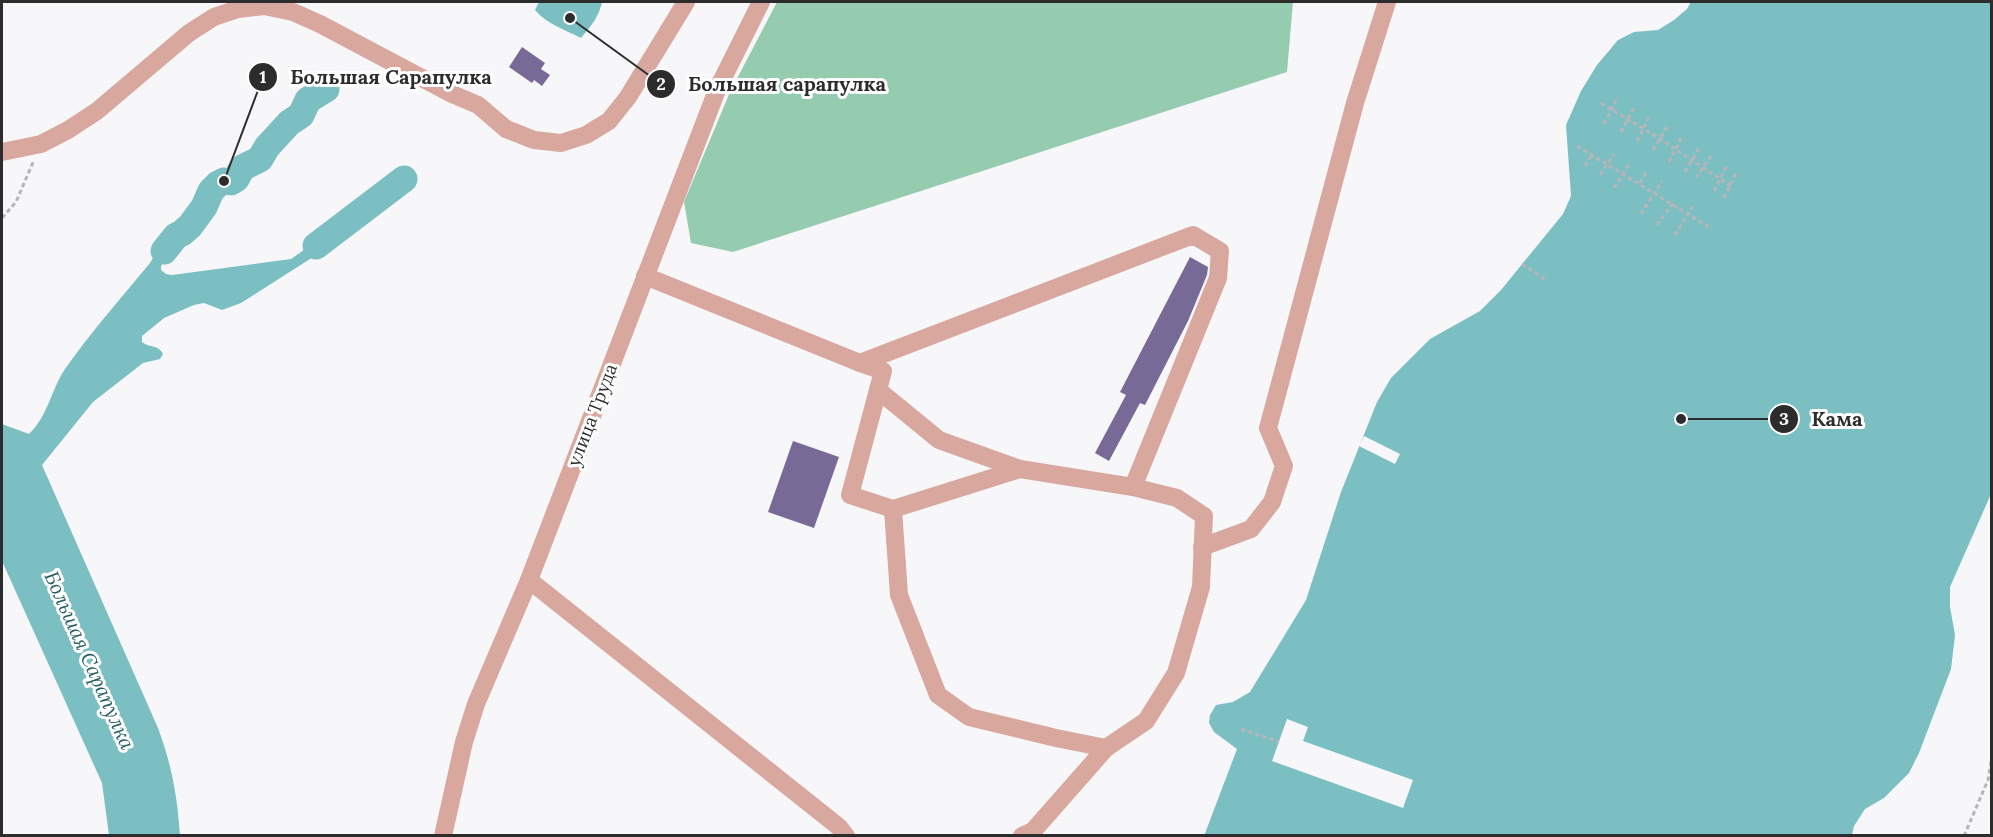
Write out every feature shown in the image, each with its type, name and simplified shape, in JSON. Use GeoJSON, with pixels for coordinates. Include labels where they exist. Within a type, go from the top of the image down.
{"type":"FeatureCollection","features":[{"type":"Feature","properties":{"kind":"street"},"geometry":{"type":"LineString","coordinates":[[2,152],[41,144],[68,130],[97,111],[189,33],[214,18],[237,9],[264,6],[293,12],[320,24],[452,94],[478,105],[506,129],[534,140],[561,143],[586,135],[609,120],[628,97],[686,2]]}},
{"type":"Feature","properties":{"kind":"street","name":"улица Труда"},"geometry":{"type":"LineString","coordinates":[[443,836],[464,742],[476,704],[529,580],[717,90],[761,2]]}},
{"type":"Feature","properties":{"kind":"street"},"geometry":{"type":"LineString","coordinates":[[1202,547],[1251,529],[1272,502],[1284,466],[1268,428],[1355,104],[1387,2]]}},
{"type":"Feature","properties":{"kind":"street"},"geometry":{"type":"LineString","coordinates":[[860,363],[1193,235],[1220,251],[1218,278],[1133,487]]}},
{"type":"Feature","properties":{"kind":"street"},"geometry":{"type":"LineString","coordinates":[[645,276],[883,371],[850,495],[893,509],[1020,469]]}},
{"type":"Feature","properties":{"kind":"street"},"geometry":{"type":"LineString","coordinates":[[878,390],[939,440],[1020,469],[1133,487],[1177,498],[1204,516],[1201,587],[1176,673],[1146,722],[1106,748],[1033,831],[1022,836]]}},
{"type":"Feature","properties":{"kind":"street"},"geometry":{"type":"LineString","coordinates":[[893,509],[899,595],[938,695],[969,717],[1106,748]]}},
{"type":"Feature","properties":{"kind":"street"},"geometry":{"type":"LineString","coordinates":[[529,580],[839,827],[846,836]]}},
{"type":"Feature","properties":{"kind":"path"},"geometry":{"type":"LineString","coordinates":[[1604,124],[1618,97]]}},
{"type":"Feature","properties":{"kind":"path"},"geometry":{"type":"LineString","coordinates":[[1601,103],[1731,186]]}},
{"type":"Feature","properties":{"kind":"path"},"geometry":{"type":"LineString","coordinates":[[1621,132],[1635,106]]}},
{"type":"Feature","properties":{"kind":"path"},"geometry":{"type":"LineString","coordinates":[[1637,141],[1650,115]]}},
{"type":"Feature","properties":{"kind":"path"},"geometry":{"type":"LineString","coordinates":[[1653,150],[1667,127]]}},
{"type":"Feature","properties":{"kind":"path"},"geometry":{"type":"LineString","coordinates":[[1669,162],[1681,138]]}},
{"type":"Feature","properties":{"kind":"path"},"geometry":{"type":"LineString","coordinates":[[2,218],[16,202],[41,144]]}},
{"type":"Feature","properties":{"kind":"path"},"geometry":{"type":"LineString","coordinates":[[1577,146],[1709,227]]}},
{"type":"Feature","properties":{"kind":"path"},"geometry":{"type":"LineString","coordinates":[[1685,172],[1699,148]]}},
{"type":"Feature","properties":{"kind":"path"},"geometry":{"type":"LineString","coordinates":[[1584,166],[1592,154]]}},
{"type":"Feature","properties":{"kind":"path"},"geometry":{"type":"LineString","coordinates":[[1600,175],[1614,154]]}},
{"type":"Feature","properties":{"kind":"path"},"geometry":{"type":"LineString","coordinates":[[1696,178],[1711,156]]}},
{"type":"Feature","properties":{"kind":"path"},"geometry":{"type":"LineString","coordinates":[[1614,188],[1630,162]]}},
{"type":"Feature","properties":{"kind":"path"},"geometry":{"type":"LineString","coordinates":[[1714,191],[1727,165]]}},
{"type":"Feature","properties":{"kind":"path"},"geometry":{"type":"LineString","coordinates":[[1640,183],[1647,171]]}},
{"type":"Feature","properties":{"kind":"path"},"geometry":{"type":"LineString","coordinates":[[1724,198],[1737,171]]}},
{"type":"Feature","properties":{"kind":"path"},"geometry":{"type":"LineString","coordinates":[[1641,214],[1662,181]]}},
{"type":"Feature","properties":{"kind":"path"},"geometry":{"type":"LineString","coordinates":[[1657,225],[1673,203]]}},
{"type":"Feature","properties":{"kind":"path"},"geometry":{"type":"LineString","coordinates":[[1675,235],[1693,206]]}},
{"type":"Feature","properties":{"kind":"path"},"geometry":{"type":"LineString","coordinates":[[1522,264],[1546,280]]}},
{"type":"Feature","properties":{"kind":"path"},"geometry":{"type":"LineString","coordinates":[[1241,729],[1279,742]]}},
{"type":"Feature","properties":{"kind":"path"},"geometry":{"type":"LineString","coordinates":[[1965,836],[1988,780],[1992,756]]}},
{"type":"Feature","properties":{"kind":"green space"},"geometry":{"type":"Polygon","coordinates":[[[777,2],[1293,2],[1287,72],[733,252],[691,243],[684,202],[730,92],[777,2]]]}},
{"type":"Feature","properties":{"kind":"water"},"geometry":{"type":"Polygon","coordinates":[[[539,2],[602,2],[597,17],[581,38],[540,15],[535,10],[539,2]]]}},
{"type":"Feature","properties":{"kind":"water"},"geometry":{"type":"Polygon","coordinates":[[[1691,2],[1991,2],[1991,494],[1950,587],[1950,607],[1955,635],[1951,669],[1909,773],[1884,798],[1865,809],[1854,826],[1852,835],[1204,836],[1237,749],[1214,732],[1209,723],[1210,715],[1216,705],[1233,702],[1250,692],[1306,600],[1341,492],[1377,402],[1391,378],[1430,339],[1480,311],[1501,290],[1563,214],[1571,196],[1566,125],[1581,91],[1597,65],[1618,40],[1634,32],[1658,30],[1687,9],[1691,2]]]}},
{"type":"Feature","properties":{"kind":"water","name":"Большая Сарапулка"},"geometry":{"type":"Polygon","coordinates":[[[341,224],[349,227],[310,259],[241,303],[222,310],[204,303],[164,318],[142,336],[142,342],[161,351],[163,354],[160,359],[143,363],[93,402],[42,465],[158,728],[173,781],[180,835],[109,835],[102,783],[2,561],[2,424],[29,434],[41,419],[65,369],[150,263],[159,248],[174,233],[197,225],[193,233],[177,241],[161,266],[161,270],[172,275],[291,259],[341,224]]]}},
{"type":"Feature","properties":{"kind":"pier"},"geometry":{"type":"Polygon","coordinates":[[[1364,436],[1400,454],[1395,464],[1359,446],[1364,436]]]}},
{"type":"Feature","properties":{"kind":"pier"},"geometry":{"type":"Polygon","coordinates":[[[1287,719],[1308,727],[1303,741],[1413,780],[1403,808],[1272,761],[1287,719]]]}},
{"type":"Feature","properties":{"kind":"building"},"geometry":{"type":"Polygon","coordinates":[[[522,47],[545,63],[541,69],[550,75],[542,86],[534,80],[532,83],[509,67],[522,47]]]}},
{"type":"Feature","properties":{"kind":"building"},"geometry":{"type":"Polygon","coordinates":[[[1190,257],[1208,267],[1207,275],[1188,321],[1145,405],[1140,403],[1109,461],[1095,453],[1126,395],[1120,392],[1190,257]]]}},
{"type":"Feature","properties":{"kind":"building"},"geometry":{"type":"Polygon","coordinates":[[[793,441],[839,457],[814,528],[768,512],[793,441]]]}},
{"type":"Feature","properties":{"kind":"waterway","name":"Большая Сарапулка"},"geometry":{"type":"LineString","coordinates":[[164,251],[176,236],[190,226],[204,207],[211,191],[224,181],[231,182],[236,179],[242,168],[260,159],[267,147],[289,123],[301,115],[308,100],[326,89]]}},
{"type":"Feature","properties":{"kind":"waterway","name":"Большая Сарапулка"},"geometry":{"type":"LineString","coordinates":[[316,246],[404,179]]}},
{"type":"Feature","properties":{"kind":"place","name":"Большая сарапулка"},"geometry":{"type":"Point","coordinates":[570,18]}},
{"type":"Feature","properties":{"kind":"place","name":"Большая Сарапулка"},"geometry":{"type":"Point","coordinates":[224,181]}},
{"type":"Feature","properties":{"kind":"place","name":"Кама"},"geometry":{"type":"Point","coordinates":[1681,419]}}]}
